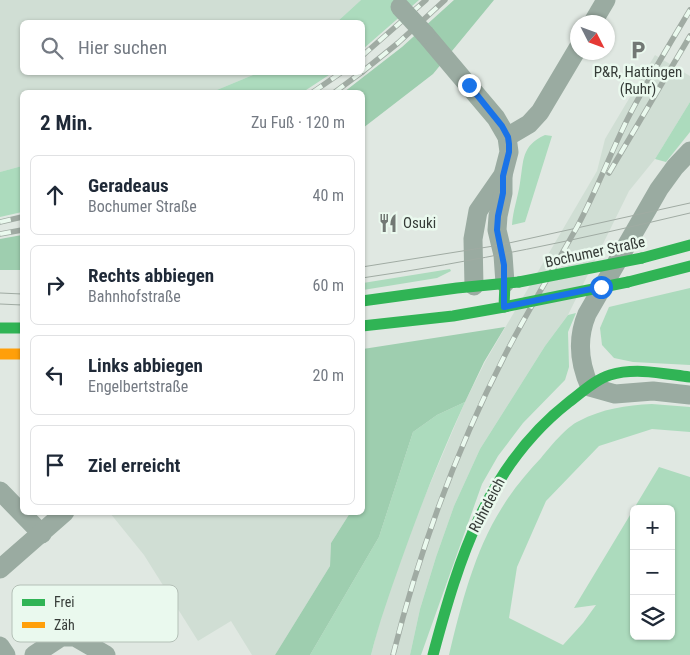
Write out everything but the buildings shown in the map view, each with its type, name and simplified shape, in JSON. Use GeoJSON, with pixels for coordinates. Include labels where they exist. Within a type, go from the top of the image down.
{"type":"FeatureCollection","features":[{"type":"Feature","properties":{"kind":"main road","name":"Bochumer Straße"},"geometry":{"type":"LineString","coordinates":[[474,299],[512,283],[642,258],[690,245]]}},
{"type":"Feature","properties":{"kind":"main road"},"geometry":{"type":"LineString","coordinates":[[365,301],[474,299],[504,307],[628,282],[690,266]]}},
{"type":"Feature","properties":{"kind":"main road"},"geometry":{"type":"LineString","coordinates":[[504,307],[512,283]]}},
{"type":"Feature","properties":{"kind":"main road"},"geometry":{"type":"LineString","coordinates":[[365,326],[453,316],[474,299]]}},
{"type":"Feature","properties":{"kind":"main road"},"geometry":{"type":"LineString","coordinates":[[0,328],[20,328]]}},
{"type":"Feature","properties":{"kind":"main road"},"geometry":{"type":"LineString","coordinates":[[0,354],[20,354]]}},
{"type":"Feature","properties":{"kind":"main road","name":"Ruhrdeich"},"geometry":{"type":"LineString","coordinates":[[433,655],[441,621],[465,549],[478,519],[509,463],[524,442],[557,410],[590,387],[610,376],[636,372],[690,377]]}},
{"type":"Feature","properties":{"kind":"street"},"geometry":{"type":"LineString","coordinates":[[596,15],[606,0]]}},
{"type":"Feature","properties":{"kind":"street"},"geometry":{"type":"LineString","coordinates":[[397,3],[496,118],[508,137],[509,152],[503,176],[503,193],[497,230],[512,283]]}},
{"type":"Feature","properties":{"kind":"street"},"geometry":{"type":"LineString","coordinates":[[508,137],[529,124],[540,112],[571,60]]}},
{"type":"Feature","properties":{"kind":"street"},"geometry":{"type":"LineString","coordinates":[[690,150],[659,189],[585,319],[581,334],[581,357],[585,376],[590,387],[615,394],[653,391],[690,395]]}},
{"type":"Feature","properties":{"kind":"street"},"geometry":{"type":"LineString","coordinates":[[474,299],[473,239],[478,211],[503,176]]}},
{"type":"Feature","properties":{"kind":"street"},"geometry":{"type":"LineString","coordinates":[[0,491],[20,511]]}},
{"type":"Feature","properties":{"kind":"street"},"geometry":{"type":"LineString","coordinates":[[23,515],[42,534]]}},
{"type":"Feature","properties":{"kind":"street"},"geometry":{"type":"LineString","coordinates":[[0,569],[62,515]]}},
{"type":"Feature","properties":{"kind":"street"},"geometry":{"type":"LineString","coordinates":[[34,655],[55,642]]}},
{"type":"Feature","properties":{"kind":"street"},"geometry":{"type":"LineString","coordinates":[[84,642],[106,655]]}},
{"type":"Feature","properties":{"kind":"street"},"geometry":{"type":"LineString","coordinates":[[0,646],[6,655]]}},
{"type":"Feature","properties":{"kind":"shaded area"},"geometry":{"type":"Polygon","coordinates":[[[0,0],[361,0],[339,20],[20,20],[20,75],[253,75],[217,90],[20,90],[20,167],[0,172],[0,0]]]}},
{"type":"Feature","properties":{"kind":"shaded area"},"geometry":{"type":"Polygon","coordinates":[[[655,55],[690,76],[690,102],[655,159],[629,191],[568,315],[545,346],[480,449],[454,506],[436,557],[420,609],[410,655],[371,655],[388,595],[416,517],[465,402],[485,362],[597,171],[605,139],[655,55]]]}},
{"type":"Feature","properties":{"kind":"shaded area"},"geometry":{"type":"Polygon","coordinates":[[[112,515],[349,515],[331,543],[330,566],[275,655],[252,655],[231,621],[198,641],[178,609],[178,585],[163,585],[144,555],[112,515]]]}},
{"type":"Feature","properties":{"kind":"green space"},"geometry":{"type":"Polygon","coordinates":[[[361,0],[419,0],[365,47],[365,20],[339,20],[361,0]]]}},
{"type":"Feature","properties":{"kind":"green space"},"geometry":{"type":"Polygon","coordinates":[[[454,0],[494,0],[433,74],[365,126],[365,90],[347,90],[402,47],[454,0]]]}},
{"type":"Feature","properties":{"kind":"green space"},"geometry":{"type":"Polygon","coordinates":[[[253,75],[329,75],[306,90],[217,90],[253,75]]]}},
{"type":"Feature","properties":{"kind":"green space"},"geometry":{"type":"Polygon","coordinates":[[[690,102],[690,132],[666,162],[655,159],[690,102]]]}},
{"type":"Feature","properties":{"kind":"green space"},"geometry":{"type":"Polygon","coordinates":[[[545,135],[552,136],[525,222],[512,225],[525,154],[537,139],[545,135]]]}},
{"type":"Feature","properties":{"kind":"green space"},"geometry":{"type":"Polygon","coordinates":[[[20,167],[20,212],[0,217],[0,172],[20,167]]]}},
{"type":"Feature","properties":{"kind":"green space"},"geometry":{"type":"Polygon","coordinates":[[[20,235],[20,270],[0,270],[0,239],[20,235]]]}},
{"type":"Feature","properties":{"kind":"green space"},"geometry":{"type":"Polygon","coordinates":[[[450,269],[451,271],[437,278],[365,290],[365,283],[450,269]]]}},
{"type":"Feature","properties":{"kind":"green space"},"geometry":{"type":"Polygon","coordinates":[[[690,288],[690,365],[633,362],[614,358],[602,345],[600,328],[609,307],[690,288]]]}},
{"type":"Feature","properties":{"kind":"green space"},"geometry":{"type":"Polygon","coordinates":[[[576,313],[568,332],[569,367],[565,380],[523,423],[498,456],[482,484],[421,655],[410,655],[420,609],[436,557],[454,506],[480,449],[545,346],[568,315],[576,313]]]}},
{"type":"Feature","properties":{"kind":"green space"},"geometry":{"type":"Polygon","coordinates":[[[505,327],[484,362],[465,402],[437,415],[413,432],[379,537],[310,655],[275,655],[330,566],[331,543],[349,515],[365,515],[365,349],[505,327]]]}},
{"type":"Feature","properties":{"kind":"green space"},"geometry":{"type":"Polygon","coordinates":[[[465,402],[439,461],[416,521],[385,608],[371,655],[310,655],[379,537],[413,432],[437,415],[465,402]]]}},
{"type":"Feature","properties":{"kind":"green space"},"geometry":{"type":"Polygon","coordinates":[[[652,404],[690,407],[690,432],[652,429],[599,446],[546,501],[517,567],[509,618],[563,645],[596,605],[574,608],[630,515],[630,640],[675,640],[675,505],[636,505],[659,467],[690,477],[690,655],[449,655],[464,597],[484,540],[507,499],[558,438],[574,424],[605,411],[652,404]]]}},
{"type":"Feature","properties":{"kind":"tram line"},"geometry":{"type":"LineString","coordinates":[[365,267],[500,245],[690,203]]}},
{"type":"Feature","properties":{"kind":"tram line"},"geometry":{"type":"LineString","coordinates":[[365,278],[445,265],[527,249],[690,213]]}},
{"type":"Feature","properties":{"kind":"tram line"},"geometry":{"type":"LineString","coordinates":[[0,293],[20,294]]}},
{"type":"Feature","properties":{"kind":"tram line"},"geometry":{"type":"LineString","coordinates":[[0,304],[20,305]]}},
{"type":"Feature","properties":{"kind":"railway"},"geometry":{"type":"LineString","coordinates":[[365,53],[426,0]]}},
{"type":"Feature","properties":{"kind":"railway"},"geometry":{"type":"LineString","coordinates":[[365,70],[398,43],[445,0]]}},
{"type":"Feature","properties":{"kind":"railway"},"geometry":{"type":"LineString","coordinates":[[393,655],[427,540],[470,427],[522,323],[584,214],[635,104],[690,10]]}},
{"type":"Feature","properties":{"kind":"railway"},"geometry":{"type":"LineString","coordinates":[[609,173],[690,36]]}},
{"type":"Feature","properties":{"kind":"railway"},"geometry":{"type":"LineString","coordinates":[[316,90],[338,75]]}},
{"type":"Feature","properties":{"kind":"railway"},"geometry":{"type":"LineString","coordinates":[[338,90],[358,75]]}},
{"type":"Feature","properties":{"kind":"railway"},"geometry":{"type":"LineString","coordinates":[[0,222],[20,217]]}},
{"type":"Feature","properties":{"kind":"railway"},"geometry":{"type":"LineString","coordinates":[[0,234],[20,230]]}},
{"type":"Feature","properties":{"kind":"traffic: fast"},"geometry":{"type":"LineString","coordinates":[[642,258],[690,245]]}},
{"type":"Feature","properties":{"kind":"traffic: fast"},"geometry":{"type":"LineString","coordinates":[[519,282],[642,258]]}},
{"type":"Feature","properties":{"kind":"traffic: fast"},"geometry":{"type":"LineString","coordinates":[[628,282],[690,266]]}},
{"type":"Feature","properties":{"kind":"traffic: fast"},"geometry":{"type":"LineString","coordinates":[[365,301],[519,282]]}},
{"type":"Feature","properties":{"kind":"traffic: fast"},"geometry":{"type":"LineString","coordinates":[[504,307],[628,282]]}},
{"type":"Feature","properties":{"kind":"traffic: fast"},"geometry":{"type":"LineString","coordinates":[[365,326],[453,316],[504,307],[505,283]]}},
{"type":"Feature","properties":{"kind":"traffic: fast"},"geometry":{"type":"LineString","coordinates":[[0,328],[20,328]]}},
{"type":"Feature","properties":{"kind":"traffic: fast"},"geometry":{"type":"LineString","coordinates":[[433,655],[454,584],[480,516],[497,485],[517,455],[541,427],[569,402],[599,380],[610,375],[640,371],[690,377]]}},
{"type":"Feature","properties":{"kind":"traffic: slow"},"geometry":{"type":"LineString","coordinates":[[0,354],[20,354]]}},
{"type":"Feature","properties":{"kind":"place","name":"P&R, Hattingen (Ruhr)"},"geometry":{"type":"Point","coordinates":[638,50]}},
{"type":"Feature","properties":{"kind":"place","name":"Osuki"},"geometry":{"type":"Point","coordinates":[388,223]}},
{"type":"Feature","properties":{"kind":"route"},"geometry":{"type":"LineString","coordinates":[[469,85],[502,126],[508,137],[509,152],[503,176],[503,193],[497,230],[504,265],[504,307],[601,287]]}}]}
